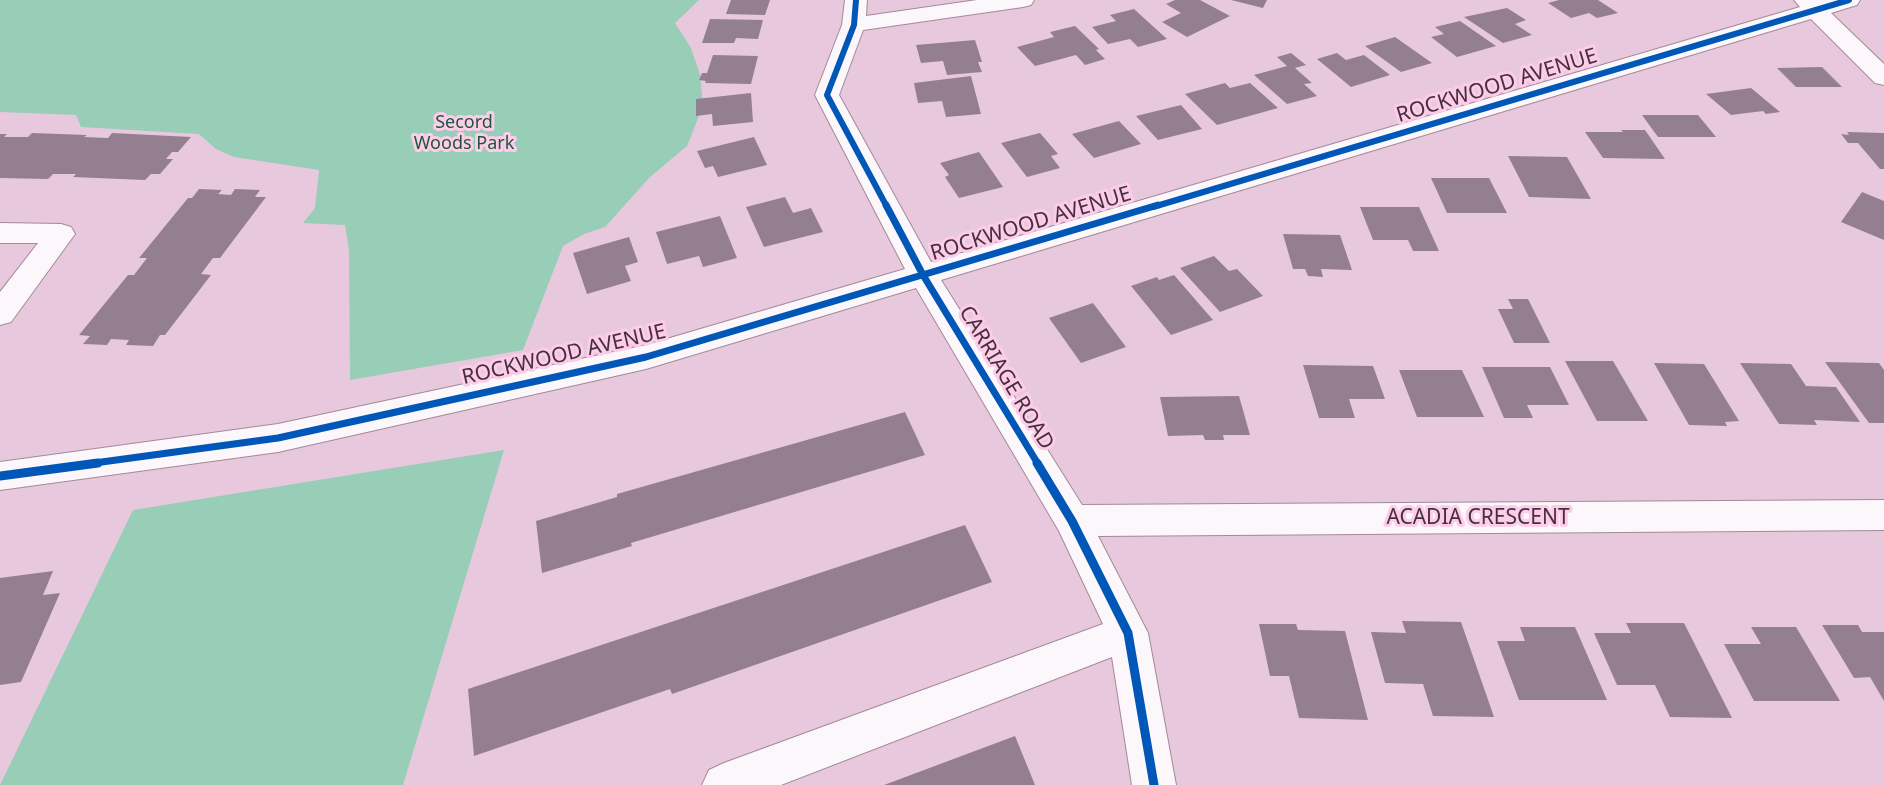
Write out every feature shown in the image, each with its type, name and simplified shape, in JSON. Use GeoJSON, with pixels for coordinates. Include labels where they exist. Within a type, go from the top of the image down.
{"type":"FeatureCollection","features":[{"type":"Feature","properties":{"kind":"street"},"geometry":{"type":"LineString","coordinates":[[855,12],[1023,0]]}},
{"type":"Feature","properties":{"kind":"street","name":"ROCKWOOD AVENUE"},"geometry":{"type":"LineString","coordinates":[[0,476],[290,435],[646,357],[1810,5],[1849,0]]}},
{"type":"Feature","properties":{"kind":"street"},"geometry":{"type":"LineString","coordinates":[[1810,5],[1884,78]]}},
{"type":"Feature","properties":{"kind":"street","name":"CARRIAGE ROAD"},"geometry":{"type":"LineString","coordinates":[[855,12],[826,95],[923,275],[1072,521],[1128,633],[1154,785]]}},
{"type":"Feature","properties":{"kind":"street"},"geometry":{"type":"LineString","coordinates":[[0,233],[61,234],[0,314]]}},
{"type":"Feature","properties":{"kind":"street","name":"ACADIA CRESCENT"},"geometry":{"type":"LineString","coordinates":[[1072,521],[1884,515]]}},
{"type":"Feature","properties":{"kind":"street"},"geometry":{"type":"LineString","coordinates":[[724,785],[1128,633]]}},
{"type":"Feature","properties":{"kind":"green space","name":"Secord Woods Park"},"geometry":{"type":"Polygon","coordinates":[[[0,0],[699,0],[675,23],[691,48],[700,75],[703,106],[687,146],[650,177],[605,227],[584,234],[563,246],[523,350],[350,380],[349,250],[345,225],[303,223],[315,208],[319,170],[234,157],[216,149],[199,134],[81,127],[76,115],[0,112],[0,0]]]}},
{"type":"Feature","properties":{"kind":"green space"},"geometry":{"type":"Polygon","coordinates":[[[504,450],[403,785],[0,785],[133,510],[504,450]]]}},
{"type":"Feature","properties":{"kind":"building"},"geometry":{"type":"Polygon","coordinates":[[[731,0],[770,0],[765,15],[726,14],[731,0]]]}},
{"type":"Feature","properties":{"kind":"building"},"geometry":{"type":"Polygon","coordinates":[[[1175,0],[1200,0],[1230,16],[1187,37],[1162,22],[1181,13],[1166,4],[1175,0]]]}},
{"type":"Feature","properties":{"kind":"building"},"geometry":{"type":"Polygon","coordinates":[[[1231,0],[1267,0],[1263,8],[1231,0]]]}},
{"type":"Feature","properties":{"kind":"building"},"geometry":{"type":"Polygon","coordinates":[[[1559,0],[1598,0],[1618,13],[1597,18],[1589,13],[1571,18],[1548,3],[1559,0]]]}},
{"type":"Feature","properties":{"kind":"building"},"geometry":{"type":"Polygon","coordinates":[[[1507,8],[1526,20],[1515,24],[1532,35],[1503,43],[1464,17],[1507,8]]]}},
{"type":"Feature","properties":{"kind":"building"},"geometry":{"type":"Polygon","coordinates":[[[1134,9],[1167,39],[1138,47],[1130,39],[1108,44],[1092,27],[1116,21],[1110,15],[1134,9]]]}},
{"type":"Feature","properties":{"kind":"building"},"geometry":{"type":"Polygon","coordinates":[[[710,19],[763,20],[758,39],[736,38],[734,43],[702,43],[710,19]]]}},
{"type":"Feature","properties":{"kind":"building"},"geometry":{"type":"Polygon","coordinates":[[[1460,21],[1496,46],[1457,57],[1431,37],[1444,34],[1435,27],[1460,21]]]}},
{"type":"Feature","properties":{"kind":"building"},"geometry":{"type":"Polygon","coordinates":[[[1075,26],[1099,49],[1096,50],[1105,59],[1085,65],[1076,55],[1035,66],[1017,47],[1054,37],[1050,32],[1075,26]]]}},
{"type":"Feature","properties":{"kind":"building"},"geometry":{"type":"Polygon","coordinates":[[[1395,37],[1432,63],[1401,72],[1365,46],[1395,37]]]}},
{"type":"Feature","properties":{"kind":"building"},"geometry":{"type":"Polygon","coordinates":[[[975,40],[982,62],[978,62],[982,72],[947,75],[943,61],[921,63],[916,45],[975,40]]]}},
{"type":"Feature","properties":{"kind":"building"},"geometry":{"type":"Polygon","coordinates":[[[1291,53],[1306,65],[1295,68],[1312,83],[1304,84],[1317,96],[1287,104],[1254,75],[1287,66],[1277,57],[1291,53]]]}},
{"type":"Feature","properties":{"kind":"building"},"geometry":{"type":"Polygon","coordinates":[[[1337,53],[1346,60],[1364,55],[1390,75],[1351,87],[1317,59],[1337,53]]]}},
{"type":"Feature","properties":{"kind":"building"},"geometry":{"type":"Polygon","coordinates":[[[713,55],[758,56],[751,84],[705,83],[706,81],[699,80],[702,73],[707,73],[713,55]]]}},
{"type":"Feature","properties":{"kind":"building"},"geometry":{"type":"Polygon","coordinates":[[[1822,67],[1842,87],[1796,87],[1777,68],[1822,67]]]}},
{"type":"Feature","properties":{"kind":"building"},"geometry":{"type":"Polygon","coordinates":[[[971,76],[981,114],[946,117],[942,101],[918,103],[914,83],[971,76]]]}},
{"type":"Feature","properties":{"kind":"building"},"geometry":{"type":"Polygon","coordinates":[[[1225,83],[1230,88],[1250,83],[1278,108],[1217,125],[1185,94],[1225,83]]]}},
{"type":"Feature","properties":{"kind":"building"},"geometry":{"type":"Polygon","coordinates":[[[1751,88],[1780,112],[1766,114],[1763,111],[1731,115],[1706,94],[1751,88]]]}},
{"type":"Feature","properties":{"kind":"building"},"geometry":{"type":"Polygon","coordinates":[[[751,93],[753,122],[713,126],[712,114],[696,116],[696,99],[751,93]]]}},
{"type":"Feature","properties":{"kind":"building"},"geometry":{"type":"Polygon","coordinates":[[[1181,105],[1202,129],[1158,140],[1136,116],[1181,105]]]}},
{"type":"Feature","properties":{"kind":"building"},"geometry":{"type":"Polygon","coordinates":[[[1642,115],[1698,115],[1716,137],[1658,137],[1642,115]]]}},
{"type":"Feature","properties":{"kind":"building"},"geometry":{"type":"Polygon","coordinates":[[[1119,121],[1141,144],[1094,158],[1072,134],[1119,121]]]}},
{"type":"Feature","properties":{"kind":"building"},"geometry":{"type":"Polygon","coordinates":[[[1621,130],[1645,130],[1665,159],[1603,158],[1585,132],[1623,132],[1621,130]]]}},
{"type":"Feature","properties":{"kind":"building"},"geometry":{"type":"Polygon","coordinates":[[[1847,132],[1884,133],[1884,169],[1880,169],[1858,143],[1848,143],[1841,134],[1849,135],[1847,132]]]}},
{"type":"Feature","properties":{"kind":"building"},"geometry":{"type":"Polygon","coordinates":[[[32,133],[108,138],[112,133],[191,137],[178,152],[172,152],[166,159],[173,159],[160,174],[151,174],[145,180],[73,177],[76,174],[53,174],[48,179],[0,178],[0,134],[7,134],[4,137],[28,137],[32,133]]]}},
{"type":"Feature","properties":{"kind":"building"},"geometry":{"type":"Polygon","coordinates":[[[1040,133],[1058,154],[1051,156],[1060,168],[1027,177],[1001,143],[1040,133]]]}},
{"type":"Feature","properties":{"kind":"building"},"geometry":{"type":"Polygon","coordinates":[[[754,137],[767,165],[718,177],[713,166],[705,168],[697,151],[754,137]]]}},
{"type":"Feature","properties":{"kind":"building"},"geometry":{"type":"Polygon","coordinates":[[[979,152],[1003,187],[959,198],[945,177],[949,175],[940,163],[979,152]]]}},
{"type":"Feature","properties":{"kind":"building"},"geometry":{"type":"Polygon","coordinates":[[[1508,156],[1567,157],[1591,199],[1529,197],[1508,156]]]}},
{"type":"Feature","properties":{"kind":"building"},"geometry":{"type":"Polygon","coordinates":[[[1431,178],[1489,178],[1507,213],[1447,213],[1431,178]]]}},
{"type":"Feature","properties":{"kind":"building"},"geometry":{"type":"Polygon","coordinates":[[[199,189],[222,190],[218,194],[231,195],[235,189],[260,190],[255,197],[266,197],[220,258],[213,258],[201,274],[211,275],[165,335],[160,335],[153,346],[126,345],[129,340],[111,339],[107,345],[83,344],[90,336],[79,335],[128,275],[134,275],[147,258],[139,258],[188,198],[192,198],[199,189]]]}},
{"type":"Feature","properties":{"kind":"building"},"geometry":{"type":"Polygon","coordinates":[[[1862,192],[1884,201],[1884,240],[1841,222],[1862,192]]]}},
{"type":"Feature","properties":{"kind":"building"},"geometry":{"type":"Polygon","coordinates":[[[785,197],[793,213],[811,208],[823,232],[764,247],[746,207],[785,197]]]}},
{"type":"Feature","properties":{"kind":"building"},"geometry":{"type":"Polygon","coordinates":[[[1360,207],[1419,207],[1439,251],[1413,251],[1408,240],[1373,240],[1360,207]]]}},
{"type":"Feature","properties":{"kind":"building"},"geometry":{"type":"Polygon","coordinates":[[[720,216],[737,258],[703,267],[699,256],[667,264],[656,232],[720,216]]]}},
{"type":"Feature","properties":{"kind":"building"},"geometry":{"type":"Polygon","coordinates":[[[1283,234],[1340,235],[1352,270],[1321,269],[1323,277],[1308,276],[1305,269],[1293,269],[1283,234]]]}},
{"type":"Feature","properties":{"kind":"building"},"geometry":{"type":"Polygon","coordinates":[[[629,237],[638,262],[625,266],[631,281],[587,294],[573,253],[629,237]]]}},
{"type":"Feature","properties":{"kind":"building"},"geometry":{"type":"Polygon","coordinates":[[[1214,256],[1229,271],[1237,269],[1263,296],[1220,312],[1180,268],[1214,256]]]}},
{"type":"Feature","properties":{"kind":"building"},"geometry":{"type":"Polygon","coordinates":[[[1174,275],[1213,320],[1171,335],[1131,286],[1157,277],[1159,280],[1174,275]]]}},
{"type":"Feature","properties":{"kind":"building"},"geometry":{"type":"Polygon","coordinates":[[[1508,299],[1528,299],[1550,343],[1514,343],[1498,309],[1513,309],[1508,299]]]}},
{"type":"Feature","properties":{"kind":"building"},"geometry":{"type":"Polygon","coordinates":[[[1093,303],[1126,347],[1081,363],[1049,318],[1093,303]]]}},
{"type":"Feature","properties":{"kind":"building"},"geometry":{"type":"Polygon","coordinates":[[[1565,361],[1613,361],[1648,421],[1597,421],[1565,361]]]}},
{"type":"Feature","properties":{"kind":"building"},"geometry":{"type":"Polygon","coordinates":[[[1825,362],[1879,363],[1884,370],[1884,423],[1869,423],[1825,362]]]}},
{"type":"Feature","properties":{"kind":"building"},"geometry":{"type":"Polygon","coordinates":[[[1654,363],[1704,364],[1739,421],[1725,422],[1727,426],[1689,425],[1654,363]]]}},
{"type":"Feature","properties":{"kind":"building"},"geometry":{"type":"Polygon","coordinates":[[[1740,363],[1791,364],[1806,386],[1836,387],[1860,422],[1814,420],[1817,425],[1779,424],[1740,363]]]}},
{"type":"Feature","properties":{"kind":"building"},"geometry":{"type":"Polygon","coordinates":[[[1303,365],[1373,366],[1385,399],[1349,399],[1355,418],[1319,418],[1303,365]]]}},
{"type":"Feature","properties":{"kind":"building"},"geometry":{"type":"Polygon","coordinates":[[[1482,367],[1550,367],[1569,405],[1527,405],[1533,418],[1504,418],[1482,367]]]}},
{"type":"Feature","properties":{"kind":"building"},"geometry":{"type":"Polygon","coordinates":[[[1399,370],[1462,370],[1484,417],[1417,417],[1399,370]]]}},
{"type":"Feature","properties":{"kind":"building"},"geometry":{"type":"Polygon","coordinates":[[[1239,396],[1250,435],[1223,435],[1224,440],[1205,440],[1203,435],[1168,436],[1160,397],[1239,396]]]}},
{"type":"Feature","properties":{"kind":"building"},"geometry":{"type":"Polygon","coordinates":[[[905,412],[925,455],[631,543],[632,546],[542,573],[536,521],[617,497],[617,494],[905,412]]]}},
{"type":"Feature","properties":{"kind":"building"},"geometry":{"type":"Polygon","coordinates":[[[965,525],[992,582],[672,694],[670,689],[474,756],[468,689],[965,525]]]}},
{"type":"Feature","properties":{"kind":"building"},"geometry":{"type":"Polygon","coordinates":[[[53,571],[43,595],[60,593],[21,682],[0,685],[0,578],[53,571]]]}},
{"type":"Feature","properties":{"kind":"building"},"geometry":{"type":"Polygon","coordinates":[[[1402,621],[1461,622],[1494,717],[1433,716],[1423,684],[1385,683],[1371,632],[1406,633],[1402,621]]]}},
{"type":"Feature","properties":{"kind":"building"},"geometry":{"type":"Polygon","coordinates":[[[1626,623],[1684,623],[1732,718],[1670,717],[1655,685],[1617,685],[1594,633],[1631,633],[1626,623]]]}},
{"type":"Feature","properties":{"kind":"building"},"geometry":{"type":"Polygon","coordinates":[[[1259,624],[1296,624],[1298,630],[1345,631],[1368,720],[1299,718],[1289,676],[1270,676],[1259,624]]]}},
{"type":"Feature","properties":{"kind":"building"},"geometry":{"type":"Polygon","coordinates":[[[1822,625],[1858,625],[1862,632],[1884,632],[1884,701],[1870,677],[1854,678],[1822,625]]]}},
{"type":"Feature","properties":{"kind":"building"},"geometry":{"type":"Polygon","coordinates":[[[1520,627],[1575,627],[1607,700],[1519,700],[1497,641],[1525,641],[1520,627]]]}},
{"type":"Feature","properties":{"kind":"building"},"geometry":{"type":"Polygon","coordinates":[[[1751,627],[1796,627],[1840,701],[1754,701],[1724,644],[1761,644],[1751,627]]]}},
{"type":"Feature","properties":{"kind":"building"},"geometry":{"type":"Polygon","coordinates":[[[1015,736],[1035,785],[884,785],[1015,736]]]}},
{"type":"Feature","properties":{"kind":"cycle path"},"geometry":{"type":"LineString","coordinates":[[856,0],[854,25],[827,95],[923,275],[1072,521],[1128,633],[1154,785]]}},
{"type":"Feature","properties":{"kind":"cycle path"},"geometry":{"type":"LineString","coordinates":[[0,476],[278,438],[646,357],[1849,0]]}}]}
